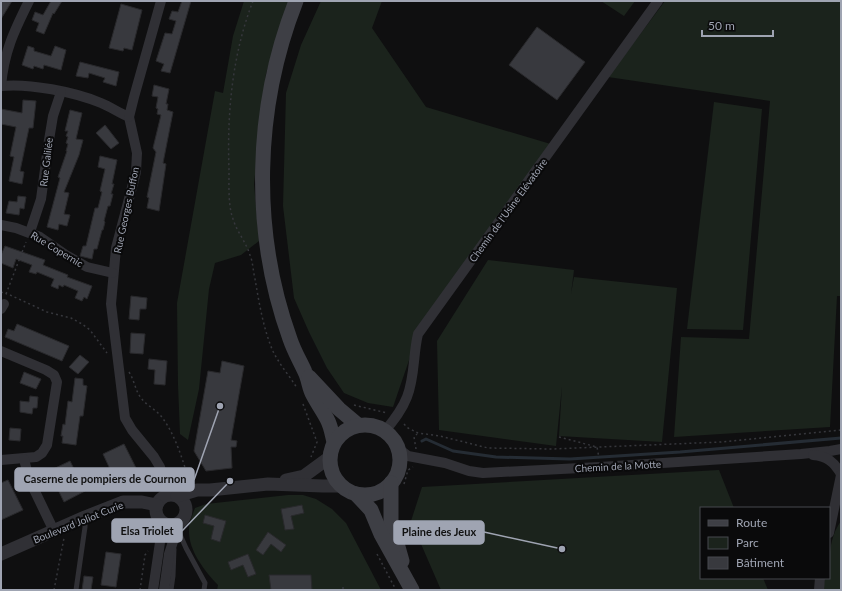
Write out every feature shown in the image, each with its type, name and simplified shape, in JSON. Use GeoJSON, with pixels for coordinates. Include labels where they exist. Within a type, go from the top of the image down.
{"type":"FeatureCollection","features":[{"type":"Feature","properties":{"kind":"main road"},"geometry":{"type":"LineString","coordinates":[[296,1],[287,24],[277,60],[268,104],[264,142],[263,206],[266,242],[273,282],[296,356],[306,373],[339,409],[358,425]]}},
{"type":"Feature","properties":{"kind":"main road"},"geometry":{"type":"LineString","coordinates":[[306,373],[312,394],[328,420],[334,442]]}},
{"type":"Feature","properties":{"kind":"main road"},"geometry":{"type":"LineString","coordinates":[[356,494],[369,495],[381,491],[395,478],[400,467],[399,449],[393,439],[385,431],[372,425],[358,425],[347,429],[342,433],[334,442],[330,457],[331,470],[333,476],[341,486],[356,494],[371,510],[381,534],[411,587]]}},
{"type":"Feature","properties":{"kind":"main road"},"geometry":{"type":"LineString","coordinates":[[391,483],[392,522],[411,587]]}},
{"type":"Feature","properties":{"kind":"street"},"geometry":{"type":"LineString","coordinates":[[29,1],[13,33],[2,68],[1,86],[21,86],[61,92],[102,103],[129,117],[161,1]]}},
{"type":"Feature","properties":{"kind":"street","name":"Chemin de l'Usine Elévatoire"},"geometry":{"type":"LineString","coordinates":[[385,431],[396,418],[408,396],[418,334],[658,1]]}},
{"type":"Feature","properties":{"kind":"street","name":"Rue Galilée"},"geometry":{"type":"LineString","coordinates":[[30,232],[41,199],[53,116],[61,92]]}},
{"type":"Feature","properties":{"kind":"street","name":"Rue Georges Buffon"},"geometry":{"type":"LineString","coordinates":[[129,117],[137,153],[136,172],[119,234],[113,273],[111,304],[125,418],[132,430],[160,467],[172,496]]}},
{"type":"Feature","properties":{"kind":"street","name":"Rue Copernic"},"geometry":{"type":"LineString","coordinates":[[1,225],[30,232],[87,267],[113,273]]}},
{"type":"Feature","properties":{"kind":"street"},"geometry":{"type":"LineString","coordinates":[[1,351],[46,370],[54,375],[57,382],[47,445],[42,453],[36,457],[1,460]]}},
{"type":"Feature","properties":{"kind":"street","name":"Chemin de la Motte"},"geometry":{"type":"LineString","coordinates":[[399,449],[408,456],[445,463],[469,471],[483,473],[801,454],[841,449]]}},
{"type":"Feature","properties":{"kind":"street"},"geometry":{"type":"LineString","coordinates":[[801,454],[820,456],[835,463],[841,474],[830,528]]}},
{"type":"Feature","properties":{"kind":"street"},"geometry":{"type":"LineString","coordinates":[[178,526],[163,522],[157,515],[157,505],[162,498],[198,490],[268,484],[304,476],[330,457]]}},
{"type":"Feature","properties":{"kind":"street"},"geometry":{"type":"LineString","coordinates":[[24,459],[29,479],[60,533]]}},
{"type":"Feature","properties":{"kind":"street"},"geometry":{"type":"LineString","coordinates":[[268,484],[341,486]]}},
{"type":"Feature","properties":{"kind":"street"},"geometry":{"type":"LineString","coordinates":[[186,506],[199,495],[210,490]]}},
{"type":"Feature","properties":{"kind":"street"},"geometry":{"type":"LineString","coordinates":[[164,590],[169,554],[178,526],[186,514],[186,506],[181,498],[172,496]]}},
{"type":"Feature","properties":{"kind":"street","name":"Boulevard Joliot Curie"},"geometry":{"type":"LineString","coordinates":[[1,554],[60,533],[85,517],[123,502],[142,502],[157,505]]}},
{"type":"Feature","properties":{"kind":"street"},"geometry":{"type":"LineString","coordinates":[[153,590],[163,522]]}},
{"type":"Feature","properties":{"kind":"street"},"geometry":{"type":"LineString","coordinates":[[819,590],[820,579]]}},
{"type":"Feature","properties":{"kind":"lane"},"geometry":{"type":"LineString","coordinates":[[76,590],[85,527],[85,517]]}},
{"type":"Feature","properties":{"kind":"lane"},"geometry":{"type":"LineString","coordinates":[[178,526],[189,553],[205,583],[204,590]]}},
{"type":"Feature","properties":{"kind":"lane"},"geometry":{"type":"LineString","coordinates":[[171,590],[174,539]]}},
{"type":"Feature","properties":{"kind":"path"},"geometry":{"type":"LineString","coordinates":[[2,307],[6,299],[8,287],[30,232]]}},
{"type":"Feature","properties":{"kind":"path"},"geometry":{"type":"LineString","coordinates":[[352,404],[369,410],[390,414],[408,428],[418,433],[454,439],[488,448],[552,449],[721,442],[841,430]]}},
{"type":"Feature","properties":{"kind":"path"},"geometry":{"type":"LineString","coordinates":[[559,437],[597,447]]}},
{"type":"Feature","properties":{"kind":"path"},"geometry":{"type":"LineString","coordinates":[[597,447],[600,462]]}},
{"type":"Feature","properties":{"kind":"path"},"geometry":{"type":"LineString","coordinates":[[54,590],[60,533]]}},
{"type":"Feature","properties":{"kind":"path"},"geometry":{"type":"LineString","coordinates":[[140,590],[145,555],[150,549]]}},
{"type":"Feature","properties":{"kind":"green space"},"geometry":{"type":"Polygon","coordinates":[[[244,1],[289,1],[266,74],[254,184],[259,241],[241,255],[215,263],[209,289],[199,389],[188,440],[180,434],[177,303],[215,91],[223,93],[233,36],[244,1]]]}},
{"type":"Feature","properties":{"kind":"green space"},"geometry":{"type":"Polygon","coordinates":[[[321,1],[382,1],[372,28],[426,107],[554,145],[418,334],[393,407],[368,403],[344,393],[327,368],[294,298],[283,206],[286,93],[301,45],[321,1]]]}},
{"type":"Feature","properties":{"kind":"green space"},"geometry":{"type":"Polygon","coordinates":[[[601,1],[635,1],[624,16],[601,1]]]}},
{"type":"Feature","properties":{"kind":"green space"},"geometry":{"type":"Polygon","coordinates":[[[665,1],[841,1],[841,296],[837,296],[830,427],[674,437],[681,337],[749,339],[770,101],[608,77],[665,1]]]}},
{"type":"Feature","properties":{"kind":"green space"},"geometry":{"type":"Polygon","coordinates":[[[714,102],[762,109],[743,330],[687,329],[714,102]]]}},
{"type":"Feature","properties":{"kind":"green space"},"geometry":{"type":"Polygon","coordinates":[[[488,260],[574,270],[571,294],[574,277],[677,288],[662,442],[559,436],[562,386],[556,446],[439,430],[437,341],[488,260]]]}},
{"type":"Feature","properties":{"kind":"green space"},"geometry":{"type":"Polygon","coordinates":[[[719,470],[734,507],[700,507],[700,579],[763,579],[768,590],[441,590],[411,521],[422,487],[719,470]]]}},
{"type":"Feature","properties":{"kind":"green space"},"geometry":{"type":"Polygon","coordinates":[[[288,495],[303,495],[316,499],[332,509],[346,523],[381,590],[312,590],[311,575],[269,575],[272,590],[217,590],[218,585],[202,566],[194,552],[189,537],[190,521],[195,508],[206,504],[288,495]]]}},
{"type":"Feature","properties":{"kind":"green space"},"geometry":{"type":"Polygon","coordinates":[[[841,521],[841,590],[823,590],[825,579],[830,579],[830,556],[832,541],[841,521]]]}},
{"type":"Feature","properties":{"kind":"building"},"geometry":{"type":"Polygon","coordinates":[[[1,1],[12,1],[1,19],[1,1]]]}},
{"type":"Feature","properties":{"kind":"building"},"geometry":{"type":"Polygon","coordinates":[[[51,1],[62,1],[54,14],[53,13],[44,34],[36,31],[39,23],[32,20],[35,12],[43,15],[51,1]]]}},
{"type":"Feature","properties":{"kind":"building"},"geometry":{"type":"Polygon","coordinates":[[[182,1],[191,1],[170,73],[161,71],[164,64],[156,61],[165,33],[172,34],[176,21],[169,19],[172,11],[178,12],[182,1]]]}},
{"type":"Feature","properties":{"kind":"building"},"geometry":{"type":"Polygon","coordinates":[[[121,4],[142,10],[132,50],[124,48],[123,51],[109,48],[121,4]]]}},
{"type":"Feature","properties":{"kind":"building"},"geometry":{"type":"Polygon","coordinates":[[[537,27],[585,62],[557,100],[509,65],[537,27]]]}},
{"type":"Feature","properties":{"kind":"building"},"geometry":{"type":"Polygon","coordinates":[[[28,46],[34,48],[34,51],[51,56],[55,46],[66,50],[61,70],[44,65],[43,69],[34,66],[33,69],[22,65],[28,46]]]}},
{"type":"Feature","properties":{"kind":"building"},"geometry":{"type":"Polygon","coordinates":[[[80,62],[119,72],[116,86],[103,82],[105,78],[89,73],[88,78],[76,76],[80,62]]]}},
{"type":"Feature","properties":{"kind":"building"},"geometry":{"type":"Polygon","coordinates":[[[154,85],[169,89],[166,104],[168,104],[167,110],[173,112],[163,163],[166,164],[159,211],[147,208],[149,198],[147,197],[156,152],[153,148],[161,115],[157,114],[158,109],[156,108],[158,97],[152,96],[154,85]]]}},
{"type":"Feature","properties":{"kind":"building"},"geometry":{"type":"Polygon","coordinates":[[[23,100],[36,101],[33,128],[29,128],[20,171],[24,172],[22,184],[9,181],[14,157],[10,156],[16,127],[1,124],[1,109],[22,113],[23,100]]]}},
{"type":"Feature","properties":{"kind":"building"},"geometry":{"type":"Polygon","coordinates":[[[70,110],[82,113],[76,139],[83,140],[79,155],[64,192],[69,193],[64,214],[70,215],[67,226],[59,224],[58,230],[47,227],[60,178],[58,177],[67,151],[68,144],[66,143],[68,137],[66,136],[68,131],[65,131],[70,110]]]}},
{"type":"Feature","properties":{"kind":"building"},"geometry":{"type":"Polygon","coordinates":[[[105,125],[119,143],[111,149],[96,133],[105,125]]]}},
{"type":"Feature","properties":{"kind":"building"},"geometry":{"type":"Polygon","coordinates":[[[100,156],[117,160],[112,184],[114,184],[110,206],[108,206],[103,230],[97,249],[94,249],[92,259],[80,256],[83,246],[86,246],[95,208],[98,208],[102,192],[100,191],[105,169],[98,167],[100,156]]]}},
{"type":"Feature","properties":{"kind":"building"},"geometry":{"type":"Polygon","coordinates":[[[18,196],[26,197],[24,209],[20,208],[19,215],[6,213],[9,201],[17,202],[18,196]]]}},
{"type":"Feature","properties":{"kind":"building"},"geometry":{"type":"Polygon","coordinates":[[[5,246],[45,260],[43,265],[68,275],[67,277],[92,286],[87,299],[84,297],[82,301],[75,298],[78,291],[64,285],[63,287],[59,285],[58,289],[51,286],[54,279],[37,272],[36,274],[29,272],[32,265],[16,259],[13,268],[1,263],[1,255],[5,246]]]}},
{"type":"Feature","properties":{"kind":"building"},"geometry":{"type":"Polygon","coordinates":[[[131,296],[147,298],[146,309],[140,309],[139,320],[129,319],[131,296]]]}},
{"type":"Feature","properties":{"kind":"building"},"geometry":{"type":"Polygon","coordinates":[[[17,324],[69,346],[62,361],[5,337],[8,329],[14,331],[17,324]]]}},
{"type":"Feature","properties":{"kind":"building"},"geometry":{"type":"Polygon","coordinates":[[[131,333],[145,334],[143,354],[130,353],[131,333]]]}},
{"type":"Feature","properties":{"kind":"building"},"geometry":{"type":"Polygon","coordinates":[[[80,355],[89,362],[78,374],[69,367],[80,355]]]}},
{"type":"Feature","properties":{"kind":"building"},"geometry":{"type":"Polygon","coordinates":[[[149,359],[167,361],[165,385],[154,384],[155,370],[148,369],[149,359]]]}},
{"type":"Feature","properties":{"kind":"building"},"geometry":{"type":"Polygon","coordinates":[[[222,361],[244,366],[231,440],[237,441],[236,447],[231,447],[232,468],[206,471],[194,451],[208,371],[220,373],[222,361]]]}},
{"type":"Feature","properties":{"kind":"building"},"geometry":{"type":"Polygon","coordinates":[[[24,372],[41,379],[36,389],[20,383],[24,372]]]}},
{"type":"Feature","properties":{"kind":"building"},"geometry":{"type":"Polygon","coordinates":[[[75,378],[83,379],[83,385],[87,386],[83,416],[80,416],[76,445],[62,443],[63,436],[61,436],[63,424],[65,425],[68,401],[72,402],[75,378]]]}},
{"type":"Feature","properties":{"kind":"building"},"geometry":{"type":"Polygon","coordinates":[[[30,396],[38,397],[37,408],[33,408],[32,414],[20,412],[20,401],[29,402],[30,396]]]}},
{"type":"Feature","properties":{"kind":"building"},"geometry":{"type":"Polygon","coordinates":[[[10,428],[21,429],[20,441],[9,440],[10,428]]]}},
{"type":"Feature","properties":{"kind":"building"},"geometry":{"type":"Polygon","coordinates":[[[124,444],[139,474],[117,484],[103,454],[124,444]]]}},
{"type":"Feature","properties":{"kind":"building"},"geometry":{"type":"Polygon","coordinates":[[[70,461],[85,491],[64,502],[49,471],[70,461]]]}},
{"type":"Feature","properties":{"kind":"building"},"geometry":{"type":"Polygon","coordinates":[[[8,480],[23,510],[1,520],[1,483],[8,480]]]}},
{"type":"Feature","properties":{"kind":"building"},"geometry":{"type":"Polygon","coordinates":[[[302,505],[304,513],[291,516],[294,529],[285,530],[281,509],[302,505]]]}},
{"type":"Feature","properties":{"kind":"building"},"geometry":{"type":"Polygon","coordinates":[[[205,515],[226,521],[220,542],[211,539],[214,526],[203,523],[205,515]]]}},
{"type":"Feature","properties":{"kind":"building"},"geometry":{"type":"Polygon","coordinates":[[[268,532],[286,545],[281,552],[271,544],[263,555],[256,550],[268,532]]]}},
{"type":"Feature","properties":{"kind":"building"},"geometry":{"type":"Polygon","coordinates":[[[106,552],[121,554],[116,587],[101,585],[106,552]]]}},
{"type":"Feature","properties":{"kind":"building"},"geometry":{"type":"Polygon","coordinates":[[[248,554],[256,574],[248,577],[243,565],[231,570],[228,562],[248,554]]]}},
{"type":"Feature","properties":{"kind":"building"},"geometry":{"type":"Polygon","coordinates":[[[269,575],[311,575],[312,590],[271,590],[269,575]]]}},
{"type":"Feature","properties":{"kind":"building"},"geometry":{"type":"Polygon","coordinates":[[[84,576],[93,577],[91,590],[82,590],[84,576]]]}},
{"type":"Feature","properties":{"kind":"waterway"},"geometry":{"type":"LineString","coordinates":[[422,441],[426,439],[453,451],[496,457],[570,459],[680,452],[841,438]]}},
{"type":"Feature","properties":{"kind":"place","name":"Caserne de pompiers de Cournon"},"geometry":{"type":"Point","coordinates":[220,406]}},
{"type":"Feature","properties":{"kind":"place","name":"Elsa Triolet"},"geometry":{"type":"Point","coordinates":[230,481]}},
{"type":"Feature","properties":{"kind":"place","name":"Plaine des Jeux"},"geometry":{"type":"Point","coordinates":[562,549]}}]}
